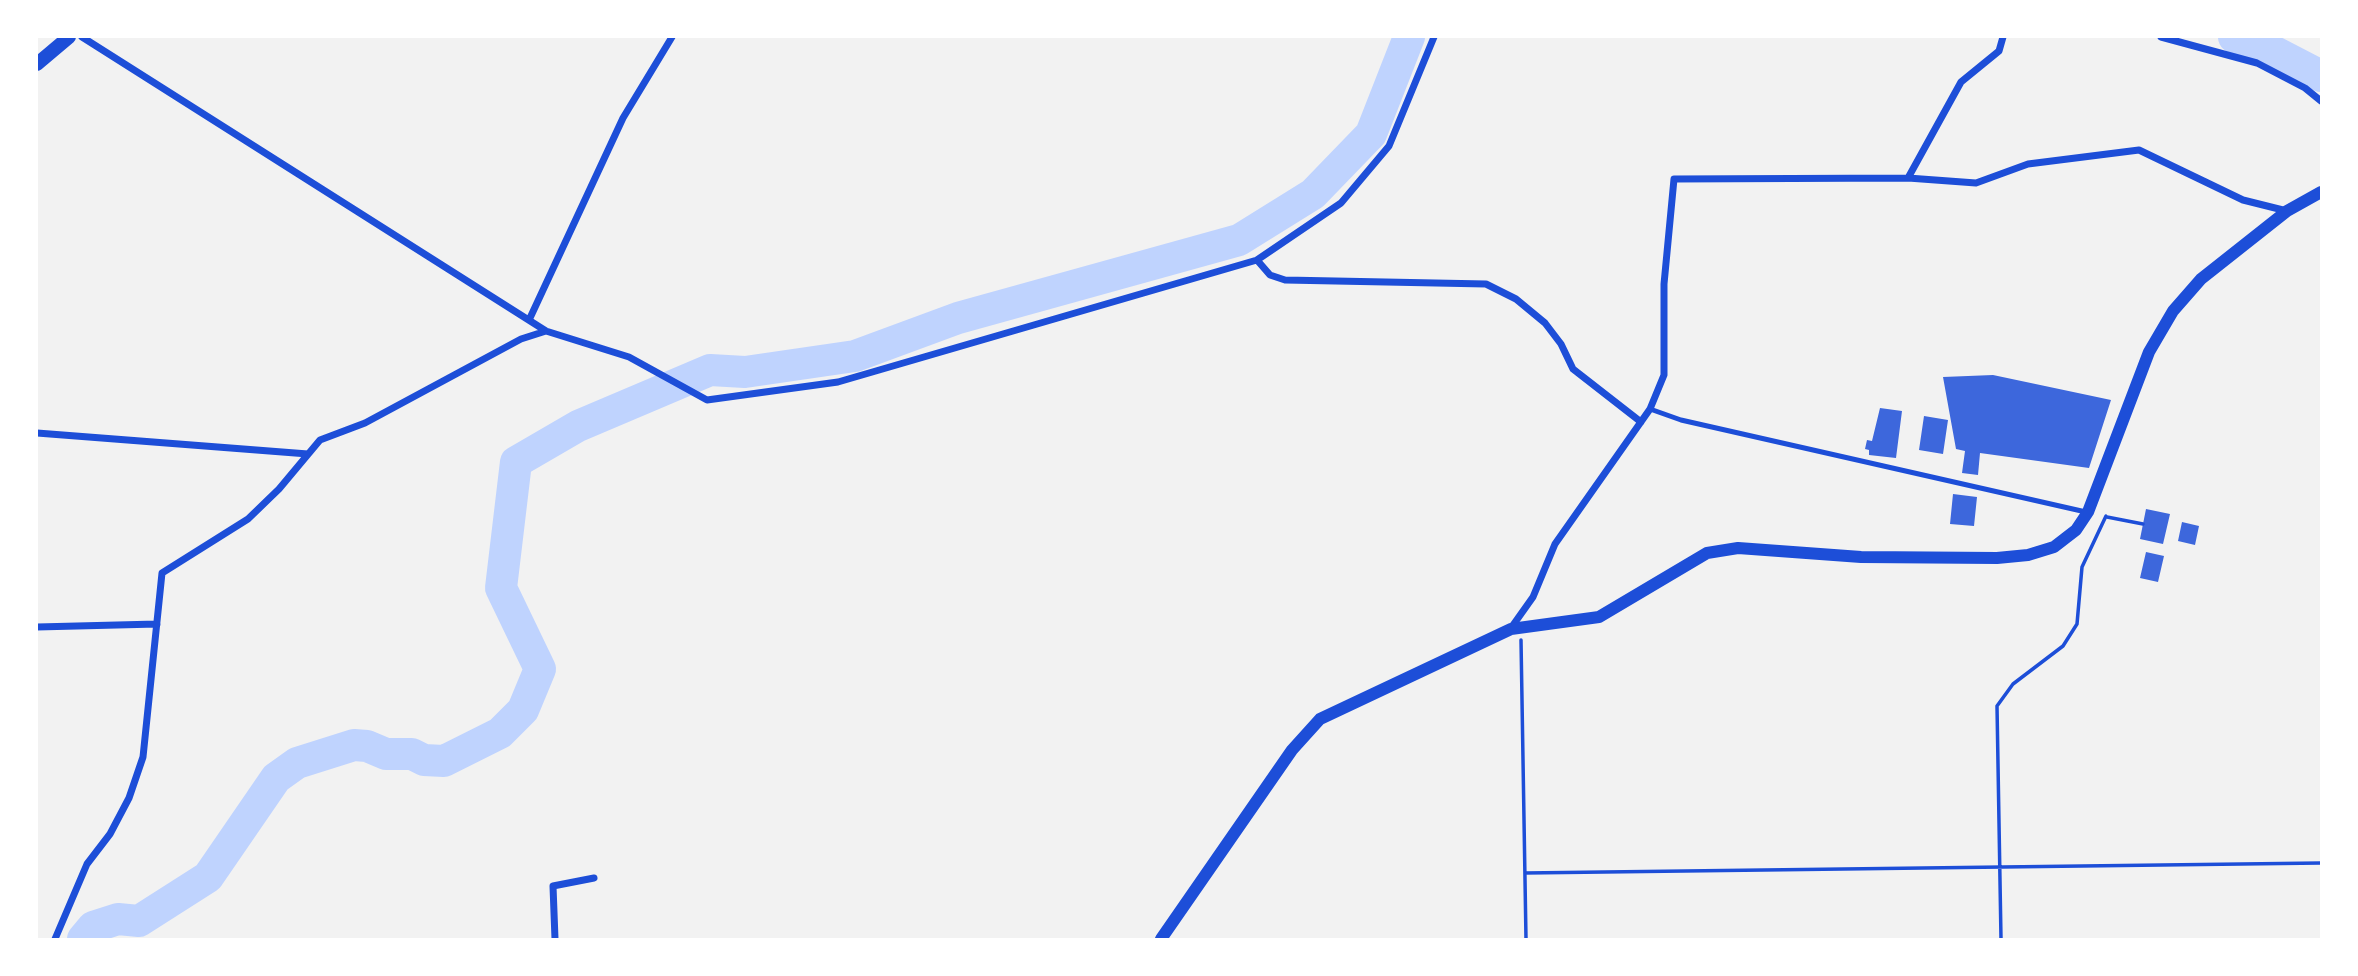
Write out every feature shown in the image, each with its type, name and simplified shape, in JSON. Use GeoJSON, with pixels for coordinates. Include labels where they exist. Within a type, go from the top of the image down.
{"type":"FeatureCollection","features":[{"type":"Feature","properties":{"kind":"main road"},"geometry":{"type":"LineString","coordinates":[[37,64],[69,37]]}},
{"type":"Feature","properties":{"kind":"street"},"geometry":{"type":"LineString","coordinates":[[82,37],[530,318],[546,331],[629,358],[707,400],[838,382],[1257,260],[1341,203],[1389,146],[1434,37]]}},
{"type":"Feature","properties":{"kind":"street"},"geometry":{"type":"LineString","coordinates":[[530,318],[622,118],[672,37]]}},
{"type":"Feature","properties":{"kind":"street"},"geometry":{"type":"LineString","coordinates":[[1908,178],[1961,82],[1999,51],[2003,37]]}},
{"type":"Feature","properties":{"kind":"street"},"geometry":{"type":"LineString","coordinates":[[2161,37],[2257,63],[2305,88],[2321,101]]}},
{"type":"Feature","properties":{"kind":"street"},"geometry":{"type":"LineString","coordinates":[[1516,628],[1533,597],[1555,544],[1650,409],[1664,375],[1664,284],[1674,179],[1908,178],[1976,183],[2028,163],[2139,150],[2243,200],[2287,211]]}},
{"type":"Feature","properties":{"kind":"street"},"geometry":{"type":"LineString","coordinates":[[1161,939],[1292,750],[1320,719],[1516,628],[1599,617],[1707,553],[1738,548],[1861,557],[2028,555],[2054,547],[2076,530],[2088,512],[2149,352],[2174,311],[2201,279],[2287,211],[2321,192]]}},
{"type":"Feature","properties":{"kind":"street"},"geometry":{"type":"LineString","coordinates":[[1257,260],[1270,275],[1285,280],[1486,285],[1516,299],[1545,323],[1561,344],[1573,369],[1640,422]]}},
{"type":"Feature","properties":{"kind":"street"},"geometry":{"type":"LineString","coordinates":[[55,939],[87,864],[110,834],[129,798],[143,757],[163,573],[248,519],[320,440],[365,423],[521,339],[546,331]]}},
{"type":"Feature","properties":{"kind":"street"},"geometry":{"type":"LineString","coordinates":[[37,433],[307,454]]}},
{"type":"Feature","properties":{"kind":"street"},"geometry":{"type":"LineString","coordinates":[[37,627],[156,624]]}},
{"type":"Feature","properties":{"kind":"street"},"geometry":{"type":"LineString","coordinates":[[555,939],[553,886],[594,878]]}},
{"type":"Feature","properties":{"kind":"lane"},"geometry":{"type":"LineString","coordinates":[[1650,409],[1681,420],[2088,512]]}},
{"type":"Feature","properties":{"kind":"path"},"geometry":{"type":"LineString","coordinates":[[2088,512],[2143,524]]}},
{"type":"Feature","properties":{"kind":"path"},"geometry":{"type":"LineString","coordinates":[[2001,939],[1997,706],[2013,684],[2063,646],[2077,624],[2082,567],[2106,516]]}},
{"type":"Feature","properties":{"kind":"path"},"geometry":{"type":"LineString","coordinates":[[1516,628],[1526,939]]}},
{"type":"Feature","properties":{"kind":"path"},"geometry":{"type":"LineString","coordinates":[[1525,873],[2321,863]]}},
{"type":"Feature","properties":{"kind":"building"},"geometry":{"type":"Polygon","coordinates":[[[1993,375],[2111,400],[2089,468],[1980,453],[1978,475],[1962,473],[1965,451],[1956,449],[1943,377],[1993,375]]]}},
{"type":"Feature","properties":{"kind":"building"},"geometry":{"type":"Polygon","coordinates":[[[1880,408],[1902,411],[1896,458],[1869,455],[1869,450],[1865,449],[1867,440],[1872,441],[1880,408]]]}},
{"type":"Feature","properties":{"kind":"building"},"geometry":{"type":"Polygon","coordinates":[[[1924,416],[1948,420],[1943,454],[1919,450],[1924,416]]]}},
{"type":"Feature","properties":{"kind":"building"},"geometry":{"type":"Polygon","coordinates":[[[1953,494],[1977,497],[1974,526],[1950,524],[1953,494]]]}},
{"type":"Feature","properties":{"kind":"building"},"geometry":{"type":"Polygon","coordinates":[[[2146,509],[2170,514],[2163,544],[2140,539],[2146,509]]]}},
{"type":"Feature","properties":{"kind":"building"},"geometry":{"type":"Polygon","coordinates":[[[2182,522],[2199,526],[2195,545],[2178,541],[2182,522]]]}},
{"type":"Feature","properties":{"kind":"building"},"geometry":{"type":"Polygon","coordinates":[[[2146,552],[2164,556],[2158,582],[2140,578],[2146,552]]]}},
{"type":"Feature","properties":{"kind":"waterway"},"geometry":{"type":"LineString","coordinates":[[83,939],[93,927],[118,919],[139,921],[208,877],[276,778],[297,763],[354,745],[367,746],[386,754],[412,754],[424,760],[444,761],[500,733],[523,710],[540,669],[501,588],[516,462],[578,426],[710,370],[745,372],[855,356],[958,318],[1239,240],[1313,194],[1371,134],[1409,37]]}},
{"type":"Feature","properties":{"kind":"waterway"},"geometry":{"type":"LineString","coordinates":[[2234,37],[2267,48],[2321,76]]}}]}
